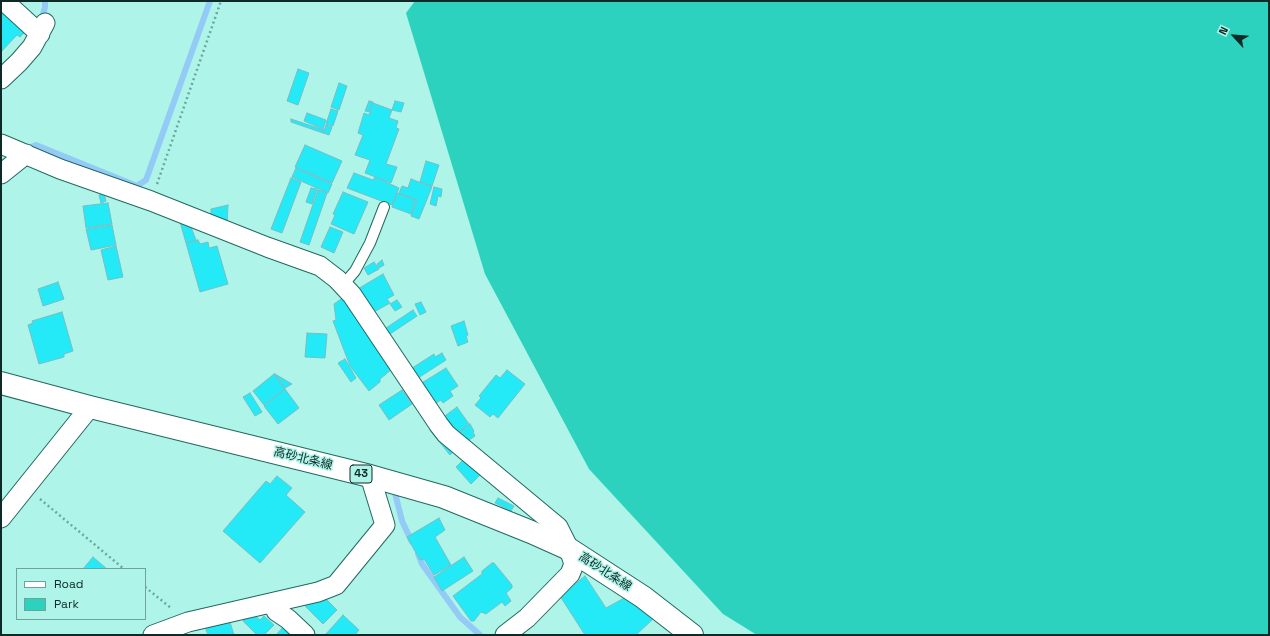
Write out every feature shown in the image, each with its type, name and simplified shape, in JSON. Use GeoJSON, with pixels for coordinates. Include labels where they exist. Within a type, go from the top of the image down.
{"type":"FeatureCollection","features":[{"type":"Feature","properties":{"kind":"main road","name":"高砂北条線"},"geometry":{"type":"LineString","coordinates":[[1,383],[90,407],[370,476],[444,497],[569,549],[643,597],[692,635]]}},
{"type":"Feature","properties":{"kind":"street"},"geometry":{"type":"LineString","coordinates":[[1,79],[32,47],[39,29],[4,1]]}},
{"type":"Feature","properties":{"kind":"street"},"geometry":{"type":"LineString","coordinates":[[1,174],[13,149],[60,169],[151,201],[267,247],[320,266],[343,285],[352,295],[438,425],[446,434],[558,527],[569,549],[574,564],[570,574],[527,618],[505,635]]}},
{"type":"Feature","properties":{"kind":"street"},"geometry":{"type":"LineString","coordinates":[[1,518],[90,407]]}},
{"type":"Feature","properties":{"kind":"street"},"geometry":{"type":"LineString","coordinates":[[153,635],[191,629],[318,592],[336,585],[385,525],[370,476]]}},
{"type":"Feature","properties":{"kind":"street"},"geometry":{"type":"LineString","coordinates":[[276,611],[288,619],[305,635]]}},
{"type":"Feature","properties":{"kind":"lane"},"geometry":{"type":"LineString","coordinates":[[343,285],[355,271],[370,243],[384,208]]}},
{"type":"Feature","properties":{"kind":"path"},"geometry":{"type":"LineString","coordinates":[[151,201],[221,1]]}},
{"type":"Feature","properties":{"kind":"path"},"geometry":{"type":"LineString","coordinates":[[26,487],[123,568]]}},
{"type":"Feature","properties":{"kind":"path"},"geometry":{"type":"LineString","coordinates":[[146,587],[191,629]]}},
{"type":"Feature","properties":{"kind":"green space"},"geometry":{"type":"Polygon","coordinates":[[[415,1],[1269,1],[1269,635],[757,635],[723,614],[589,469],[485,274],[406,13],[415,1]]]}},
{"type":"Feature","properties":{"kind":"building"},"geometry":{"type":"Polygon","coordinates":[[[1,7],[26,31],[20,37],[17,35],[1,52],[1,7]]]}},
{"type":"Feature","properties":{"kind":"building"},"geometry":{"type":"Polygon","coordinates":[[[298,69],[309,73],[298,105],[287,101],[298,69]]]}},
{"type":"Feature","properties":{"kind":"building"},"geometry":{"type":"Polygon","coordinates":[[[339,83],[347,86],[339,110],[331,107],[339,83]]]}},
{"type":"Feature","properties":{"kind":"building"},"geometry":{"type":"Polygon","coordinates":[[[369,101],[373,102],[369,112],[365,111],[369,101]]]}},
{"type":"Feature","properties":{"kind":"building"},"geometry":{"type":"Polygon","coordinates":[[[395,101],[404,103],[401,112],[392,110],[395,101]]]}},
{"type":"Feature","properties":{"kind":"building"},"geometry":{"type":"Polygon","coordinates":[[[373,103],[392,110],[389,118],[398,121],[396,128],[399,129],[386,164],[397,167],[391,183],[365,173],[370,160],[355,155],[363,135],[358,133],[364,113],[369,115],[373,103]]]}},
{"type":"Feature","properties":{"kind":"building"},"geometry":{"type":"Polygon","coordinates":[[[331,109],[338,111],[333,126],[326,124],[331,109]]]}},
{"type":"Feature","properties":{"kind":"building"},"geometry":{"type":"Polygon","coordinates":[[[307,113],[326,120],[323,129],[304,121],[307,113]]]}},
{"type":"Feature","properties":{"kind":"building"},"geometry":{"type":"Polygon","coordinates":[[[291,119],[324,130],[323,133],[291,122],[291,119]]]}},
{"type":"Feature","properties":{"kind":"building"},"geometry":{"type":"Polygon","coordinates":[[[326,125],[332,127],[329,135],[323,133],[326,125]]]}},
{"type":"Feature","properties":{"kind":"building"},"geometry":{"type":"Polygon","coordinates":[[[305,145],[342,161],[332,183],[295,167],[305,145]]]}},
{"type":"Feature","properties":{"kind":"building"},"geometry":{"type":"Polygon","coordinates":[[[426,161],[439,165],[432,186],[420,182],[426,161]]]}},
{"type":"Feature","properties":{"kind":"building"},"geometry":{"type":"Polygon","coordinates":[[[296,168],[332,184],[328,193],[292,177],[296,168]]]}},
{"type":"Feature","properties":{"kind":"building"},"geometry":{"type":"Polygon","coordinates":[[[354,173],[373,180],[375,177],[399,188],[392,205],[347,188],[354,173]]]}},
{"type":"Feature","properties":{"kind":"building"},"geometry":{"type":"Polygon","coordinates":[[[291,178],[301,182],[282,233],[271,229],[291,178]]]}},
{"type":"Feature","properties":{"kind":"building"},"geometry":{"type":"Polygon","coordinates":[[[411,179],[432,187],[419,219],[411,216],[417,200],[399,193],[402,186],[408,188],[411,179]]]}},
{"type":"Feature","properties":{"kind":"building"},"geometry":{"type":"Polygon","coordinates":[[[434,187],[442,189],[441,197],[438,196],[436,206],[430,204],[434,187]]]}},
{"type":"Feature","properties":{"kind":"building"},"geometry":{"type":"Polygon","coordinates":[[[311,188],[317,189],[312,204],[306,202],[311,188]]]}},
{"type":"Feature","properties":{"kind":"building"},"geometry":{"type":"Polygon","coordinates":[[[318,190],[327,193],[309,245],[300,242],[318,190]]]}},
{"type":"Feature","properties":{"kind":"building"},"geometry":{"type":"Polygon","coordinates":[[[343,192],[368,202],[354,234],[331,224],[335,215],[333,214],[343,192]]]}},
{"type":"Feature","properties":{"kind":"building"},"geometry":{"type":"Polygon","coordinates":[[[397,193],[416,200],[411,214],[392,207],[397,193]]]}},
{"type":"Feature","properties":{"kind":"building"},"geometry":{"type":"Polygon","coordinates":[[[104,194],[106,201],[101,203],[99,195],[104,194]]]}},
{"type":"Feature","properties":{"kind":"building"},"geometry":{"type":"Polygon","coordinates":[[[108,203],[112,224],[86,228],[83,206],[108,203]]]}},
{"type":"Feature","properties":{"kind":"building"},"geometry":{"type":"Polygon","coordinates":[[[228,205],[227,226],[211,220],[211,209],[228,205]]]}},
{"type":"Feature","properties":{"kind":"building"},"geometry":{"type":"Polygon","coordinates":[[[180,222],[191,227],[196,240],[186,243],[180,222]]]}},
{"type":"Feature","properties":{"kind":"building"},"geometry":{"type":"Polygon","coordinates":[[[112,225],[116,245],[91,250],[86,229],[112,225]]]}},
{"type":"Feature","properties":{"kind":"building"},"geometry":{"type":"Polygon","coordinates":[[[330,227],[343,232],[334,253],[321,247],[330,227]]]}},
{"type":"Feature","properties":{"kind":"building"},"geometry":{"type":"Polygon","coordinates":[[[198,240],[200,244],[208,242],[209,248],[217,246],[228,284],[200,292],[186,243],[198,240]]]}},
{"type":"Feature","properties":{"kind":"building"},"geometry":{"type":"Polygon","coordinates":[[[116,246],[123,277],[108,280],[101,250],[116,246]]]}},
{"type":"Feature","properties":{"kind":"building"},"geometry":{"type":"Polygon","coordinates":[[[382,260],[384,265],[379,268],[377,264],[382,260]]]}},
{"type":"Feature","properties":{"kind":"building"},"geometry":{"type":"Polygon","coordinates":[[[374,262],[379,269],[368,275],[364,268],[374,262]]]}},
{"type":"Feature","properties":{"kind":"building"},"geometry":{"type":"Polygon","coordinates":[[[383,274],[394,295],[387,299],[390,303],[374,312],[356,290],[383,274]]]}},
{"type":"Feature","properties":{"kind":"building"},"geometry":{"type":"Polygon","coordinates":[[[58,282],[64,299],[43,306],[38,289],[58,282]]]}},
{"type":"Feature","properties":{"kind":"building"},"geometry":{"type":"Polygon","coordinates":[[[344,297],[392,369],[369,391],[350,366],[333,321],[336,320],[334,304],[344,297]]]}},
{"type":"Feature","properties":{"kind":"building"},"geometry":{"type":"Polygon","coordinates":[[[397,300],[402,307],[395,311],[390,304],[397,300]]]}},
{"type":"Feature","properties":{"kind":"building"},"geometry":{"type":"Polygon","coordinates":[[[421,302],[426,312],[420,315],[415,304],[421,302]]]}},
{"type":"Feature","properties":{"kind":"building"},"geometry":{"type":"Polygon","coordinates":[[[413,310],[417,316],[387,336],[383,330],[413,310]]]}},
{"type":"Feature","properties":{"kind":"building"},"geometry":{"type":"Polygon","coordinates":[[[62,312],[73,351],[64,354],[64,357],[39,364],[28,325],[33,323],[32,321],[62,312]]]}},
{"type":"Feature","properties":{"kind":"building"},"geometry":{"type":"Polygon","coordinates":[[[464,321],[468,335],[466,336],[468,342],[458,346],[451,326],[464,321]]]}},
{"type":"Feature","properties":{"kind":"building"},"geometry":{"type":"Polygon","coordinates":[[[307,333],[327,334],[325,358],[305,357],[307,333]]]}},
{"type":"Feature","properties":{"kind":"building"},"geometry":{"type":"Polygon","coordinates":[[[442,353],[446,360],[415,380],[409,370],[434,354],[435,357],[442,353]]]}},
{"type":"Feature","properties":{"kind":"building"},"geometry":{"type":"Polygon","coordinates":[[[345,359],[356,378],[351,382],[338,363],[345,359]]]}},
{"type":"Feature","properties":{"kind":"building"},"geometry":{"type":"Polygon","coordinates":[[[446,368],[458,386],[450,391],[453,396],[443,403],[441,400],[433,405],[420,384],[446,368]]]}},
{"type":"Feature","properties":{"kind":"building"},"geometry":{"type":"Polygon","coordinates":[[[507,370],[525,384],[498,418],[493,414],[490,417],[475,405],[481,398],[479,396],[496,375],[500,378],[507,370]]]}},
{"type":"Feature","properties":{"kind":"building"},"geometry":{"type":"Polygon","coordinates":[[[274,374],[285,389],[264,405],[253,391],[274,374]]]}},
{"type":"Feature","properties":{"kind":"building"},"geometry":{"type":"Polygon","coordinates":[[[275,374],[292,384],[285,388],[275,374]]]}},
{"type":"Feature","properties":{"kind":"building"},"geometry":{"type":"Polygon","coordinates":[[[285,389],[299,408],[278,424],[264,406],[285,389]]]}},
{"type":"Feature","properties":{"kind":"building"},"geometry":{"type":"Polygon","coordinates":[[[402,390],[412,404],[389,420],[379,405],[402,390]]]}},
{"type":"Feature","properties":{"kind":"building"},"geometry":{"type":"Polygon","coordinates":[[[250,393],[262,412],[255,416],[243,397],[250,393]]]}},
{"type":"Feature","properties":{"kind":"building"},"geometry":{"type":"Polygon","coordinates":[[[457,407],[469,424],[454,435],[442,418],[457,407]]]}},
{"type":"Feature","properties":{"kind":"building"},"geometry":{"type":"Polygon","coordinates":[[[470,424],[475,436],[465,443],[455,435],[470,424]]]}},
{"type":"Feature","properties":{"kind":"building"},"geometry":{"type":"Polygon","coordinates":[[[432,427],[454,451],[450,455],[429,429],[432,427]]]}},
{"type":"Feature","properties":{"kind":"building"},"geometry":{"type":"Polygon","coordinates":[[[464,459],[480,475],[471,484],[456,467],[464,459]]]}},
{"type":"Feature","properties":{"kind":"building"},"geometry":{"type":"Polygon","coordinates":[[[277,476],[292,488],[286,495],[305,512],[260,563],[223,531],[266,481],[270,484],[277,476]]]}},
{"type":"Feature","properties":{"kind":"building"},"geometry":{"type":"Polygon","coordinates":[[[498,498],[514,506],[511,511],[495,503],[498,498]]]}},
{"type":"Feature","properties":{"kind":"building"},"geometry":{"type":"Polygon","coordinates":[[[439,518],[445,530],[435,537],[451,565],[434,575],[424,559],[420,560],[407,537],[439,518]]]}},
{"type":"Feature","properties":{"kind":"building"},"geometry":{"type":"Polygon","coordinates":[[[93,557],[106,568],[84,568],[93,557]]]}},
{"type":"Feature","properties":{"kind":"building"},"geometry":{"type":"Polygon","coordinates":[[[464,557],[473,571],[442,591],[434,577],[464,557]]]}},
{"type":"Feature","properties":{"kind":"building"},"geometry":{"type":"Polygon","coordinates":[[[494,563],[512,585],[512,588],[506,593],[511,601],[505,606],[502,602],[486,614],[481,612],[474,621],[471,621],[453,596],[482,574],[482,571],[494,563]]]}},
{"type":"Feature","properties":{"kind":"building"},"geometry":{"type":"Polygon","coordinates":[[[585,576],[606,608],[626,597],[653,617],[653,619],[636,635],[585,635],[560,596],[585,576]]]}},
{"type":"Feature","properties":{"kind":"building"},"geometry":{"type":"Polygon","coordinates":[[[316,594],[325,598],[337,610],[323,624],[305,606],[316,594]]]}},
{"type":"Feature","properties":{"kind":"building"},"geometry":{"type":"Polygon","coordinates":[[[251,612],[260,620],[264,616],[274,625],[264,635],[257,635],[243,621],[251,612]]]}},
{"type":"Feature","properties":{"kind":"building"},"geometry":{"type":"Polygon","coordinates":[[[343,615],[359,630],[355,635],[325,635],[343,615]]]}},
{"type":"Feature","properties":{"kind":"building"},"geometry":{"type":"Polygon","coordinates":[[[229,619],[234,635],[208,635],[205,627],[229,619]]]}},
{"type":"Feature","properties":{"kind":"building"},"geometry":{"type":"Polygon","coordinates":[[[285,625],[295,635],[276,635],[285,625]]]}},
{"type":"Feature","properties":{"kind":"waterway"},"geometry":{"type":"LineString","coordinates":[[42,18],[45,1]]}},
{"type":"Feature","properties":{"kind":"waterway"},"geometry":{"type":"LineString","coordinates":[[29,148],[36,145],[137,186],[146,180],[210,1]]}},
{"type":"Feature","properties":{"kind":"waterway"},"geometry":{"type":"LineString","coordinates":[[395,493],[402,521],[412,542]]}},
{"type":"Feature","properties":{"kind":"waterway"},"geometry":{"type":"LineString","coordinates":[[418,554],[422,564],[460,617],[480,635]]}}]}
